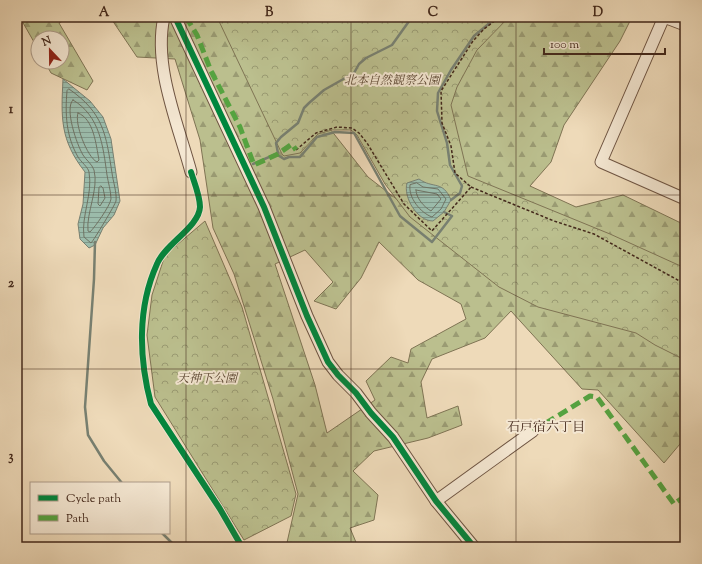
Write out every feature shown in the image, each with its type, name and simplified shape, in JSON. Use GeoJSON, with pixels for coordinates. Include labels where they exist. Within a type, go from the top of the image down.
{"type":"FeatureCollection","features":[{"type":"Feature","properties":{"kind":"street"},"geometry":{"type":"LineString","coordinates":[[164,17],[160,41],[162,58],[167,85],[191,172]]}},
{"type":"Feature","properties":{"kind":"street"},"geometry":{"type":"LineString","coordinates":[[175,17],[264,207],[307,316],[328,362],[393,437],[436,500],[474,547]]}},
{"type":"Feature","properties":{"kind":"street"},"geometry":{"type":"LineString","coordinates":[[685,25],[664,17],[601,162],[685,199]]}},
{"type":"Feature","properties":{"kind":"street"},"geometry":{"type":"LineString","coordinates":[[436,500],[533,431]]}},
{"type":"Feature","properties":{"kind":"path"},"geometry":{"type":"LineString","coordinates":[[500,17],[484,28],[473,41],[441,91],[442,123],[451,146],[455,173],[471,187],[554,221],[594,234],[685,284]]}},
{"type":"Feature","properties":{"kind":"path"},"geometry":{"type":"LineString","coordinates":[[296,150],[316,133],[337,128],[352,128],[359,133],[367,143],[404,204],[432,231],[471,187]]}},
{"type":"Feature","properties":{"kind":"green space"},"geometry":{"type":"Polygon","coordinates":[[[22,17],[70,17],[59,23],[63,30],[30,30],[30,35],[22,21],[22,17]]]}},
{"type":"Feature","properties":{"kind":"green space"},"geometry":{"type":"Polygon","coordinates":[[[110,17],[337,17],[323,120],[368,177],[430,225],[440,96],[495,17],[632,17],[620,41],[564,125],[551,162],[530,186],[576,207],[623,195],[685,225],[685,438],[664,463],[598,390],[582,389],[511,311],[485,338],[432,359],[421,382],[427,418],[458,406],[462,425],[428,438],[374,451],[353,471],[378,495],[374,520],[350,528],[358,547],[286,547],[298,494],[273,399],[234,274],[213,228],[200,140],[175,59],[137,57],[110,17]],[[379,242],[361,278],[336,309],[314,301],[333,282],[305,250],[275,264],[315,385],[327,433],[375,400],[366,381],[391,357],[408,363],[411,349],[466,319],[461,304],[418,280],[379,242]]]}},
{"type":"Feature","properties":{"kind":"green space","name":"北本自然観察公園"},"geometry":{"type":"Polygon","coordinates":[[[217,17],[509,17],[477,50],[457,87],[451,105],[468,176],[610,234],[685,268],[685,360],[655,345],[636,333],[538,307],[499,287],[410,217],[385,184],[357,135],[351,130],[332,130],[318,134],[300,153],[284,156],[217,17]]]}},
{"type":"Feature","properties":{"kind":"green space"},"geometry":{"type":"Polygon","coordinates":[[[70,42],[93,81],[87,90],[51,73],[49,70],[70,70],[70,42]]]}},
{"type":"Feature","properties":{"kind":"green space","name":"天神下公園"},"geometry":{"type":"Polygon","coordinates":[[[205,221],[242,307],[296,494],[291,516],[244,540],[155,397],[147,335],[152,295],[165,255],[205,221]]]}},
{"type":"Feature","properties":{"kind":"water"},"geometry":{"type":"Polygon","coordinates":[[[63,79],[90,101],[103,117],[111,139],[120,201],[114,215],[103,228],[95,245],[89,248],[80,239],[78,224],[83,204],[85,172],[71,149],[64,128],[62,117],[63,79]]]}},
{"type":"Feature","properties":{"kind":"water"},"geometry":{"type":"Polygon","coordinates":[[[419,179],[441,187],[445,190],[451,200],[444,212],[433,221],[427,220],[417,213],[412,207],[407,195],[407,183],[419,179]]]}},
{"type":"Feature","properties":{"kind":"waterway"},"geometry":{"type":"LineString","coordinates":[[276,154],[278,153],[276,143],[298,123],[304,108],[324,90],[354,73],[359,64],[366,58],[392,45],[412,17]]}},
{"type":"Feature","properties":{"kind":"waterway"},"geometry":{"type":"LineString","coordinates":[[451,200],[460,193],[462,186],[450,165],[447,143],[437,111],[438,93],[451,70],[474,36],[497,17]]}},
{"type":"Feature","properties":{"kind":"waterway"},"geometry":{"type":"LineString","coordinates":[[253,164],[276,154],[284,159],[289,157],[300,157],[317,137],[335,132],[354,133],[400,216],[432,242],[452,216],[444,212]]}},
{"type":"Feature","properties":{"kind":"waterway"},"geometry":{"type":"LineString","coordinates":[[95,242],[94,279],[85,407],[88,435],[104,461],[121,482]]}},
{"type":"Feature","properties":{"kind":"waterway"},"geometry":{"type":"LineString","coordinates":[[163,534],[176,547]]}},
{"type":"Feature","properties":{"kind":"marked path"},"geometry":{"type":"LineString","coordinates":[[186,17],[197,35],[211,71],[240,127],[254,165],[278,154],[292,144],[296,150]]}},
{"type":"Feature","properties":{"kind":"marked path"},"geometry":{"type":"LineString","coordinates":[[533,431],[590,396],[597,397],[674,504],[685,496]]}},
{"type":"Feature","properties":{"kind":"cycle path"},"geometry":{"type":"LineString","coordinates":[[175,17],[264,207],[307,316],[328,362],[393,437],[436,501],[474,547]]}},
{"type":"Feature","properties":{"kind":"cycle path"},"geometry":{"type":"LineString","coordinates":[[191,172],[198,194],[200,207],[194,222],[161,257],[151,281],[143,316],[142,352],[144,369],[151,404],[220,509],[242,547]]}},
{"type":"Feature","properties":{"kind":"district","name":"石戸宿六丁目"},"geometry":{"type":"Point","coordinates":[546,428]}}]}
